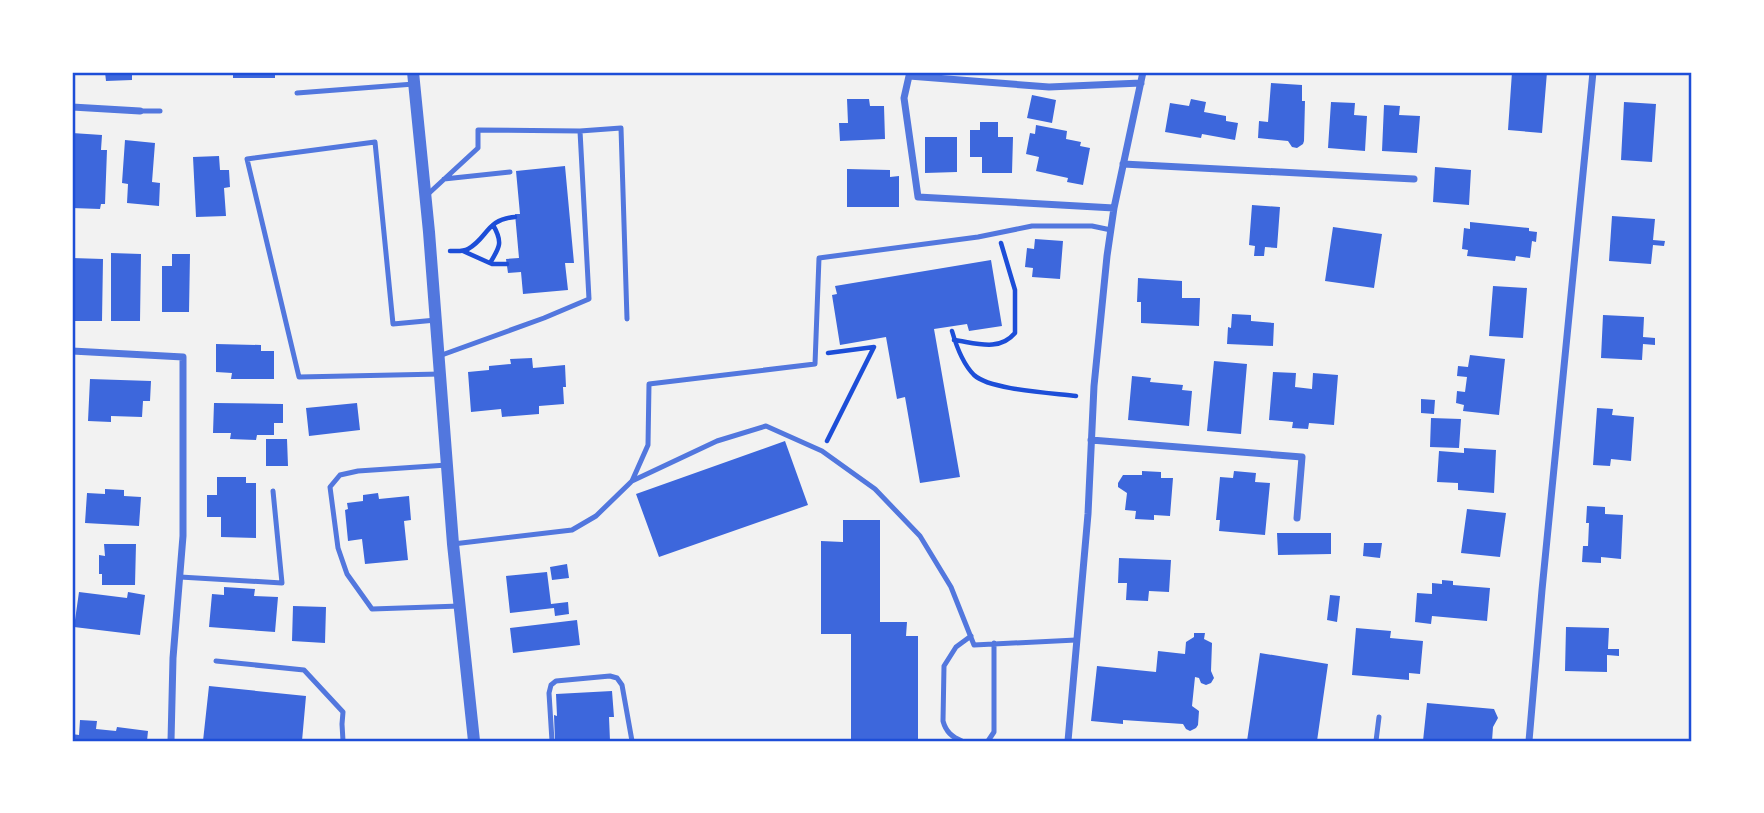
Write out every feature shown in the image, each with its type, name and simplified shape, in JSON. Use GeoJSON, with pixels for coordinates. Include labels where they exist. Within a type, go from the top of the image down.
{"type":"FeatureCollection","features":[{"type":"Feature","properties":{"kind":"street"},"geometry":{"type":"LineString","coordinates":[[1068,741],[1088,514],[1094,386],[1107,256],[1114,208],[1143,72]]}},
{"type":"Feature","properties":{"kind":"street"},"geometry":{"type":"LineString","coordinates":[[1529,741],[1594,72],[1599,72]]}},
{"type":"Feature","properties":{"kind":"street"},"geometry":{"type":"LineString","coordinates":[[1114,208],[918,197],[905,98],[909,76],[1049,87],[1141,83]]}},
{"type":"Feature","properties":{"kind":"street"},"geometry":{"type":"LineString","coordinates":[[414,78],[441,374],[453,544],[474,741]]}},
{"type":"Feature","properties":{"kind":"street"},"geometry":{"type":"LineString","coordinates":[[72,107],[140,111]]}},
{"type":"Feature","properties":{"kind":"street"},"geometry":{"type":"LineString","coordinates":[[1123,164],[1414,179]]}},
{"type":"Feature","properties":{"kind":"street"},"geometry":{"type":"LineString","coordinates":[[72,351],[183,358],[183,536],[173,658],[172,741]]}},
{"type":"Feature","properties":{"kind":"street"},"geometry":{"type":"LineString","coordinates":[[1091,440],[1302,457],[1297,518]]}},
{"type":"Feature","properties":{"kind":"lane"},"geometry":{"type":"LineString","coordinates":[[297,93],[414,78]]}},
{"type":"Feature","properties":{"kind":"lane"},"geometry":{"type":"LineString","coordinates":[[140,111],[160,111]]}},
{"type":"Feature","properties":{"kind":"lane"},"geometry":{"type":"LineString","coordinates":[[425,196],[478,148],[478,130],[580,131],[621,128],[627,319]]}},
{"type":"Feature","properties":{"kind":"lane"},"geometry":{"type":"LineString","coordinates":[[439,356],[589,299],[580,131]]}},
{"type":"Feature","properties":{"kind":"lane"},"geometry":{"type":"LineString","coordinates":[[436,320],[393,324],[375,142],[247,159],[299,377],[441,374]]}},
{"type":"Feature","properties":{"kind":"lane"},"geometry":{"type":"LineString","coordinates":[[444,179],[510,172]]}},
{"type":"Feature","properties":{"kind":"lane"},"geometry":{"type":"LineString","coordinates":[[632,481],[648,445],[649,384],[815,364],[819,258],[978,237],[1032,226],[1092,226],[1111,230]]}},
{"type":"Feature","properties":{"kind":"lane"},"geometry":{"type":"LineString","coordinates":[[453,544],[572,530],[596,516],[632,481],[717,441],[766,426],[822,451],[875,489],[920,536],[951,587],[974,645],[1076,640]]}},
{"type":"Feature","properties":{"kind":"lane"},"geometry":{"type":"LineString","coordinates":[[447,465],[358,471],[340,475],[330,488],[338,548],[347,574],[372,609],[460,606]]}},
{"type":"Feature","properties":{"kind":"lane"},"geometry":{"type":"LineString","coordinates":[[180,577],[282,583],[273,491]]}},
{"type":"Feature","properties":{"kind":"lane"},"geometry":{"type":"LineString","coordinates":[[962,741],[953,737],[943,721],[944,666],[956,647],[971,636]]}},
{"type":"Feature","properties":{"kind":"lane"},"geometry":{"type":"LineString","coordinates":[[988,741],[994,732],[994,643]]}},
{"type":"Feature","properties":{"kind":"lane"},"geometry":{"type":"LineString","coordinates":[[216,661],[304,670],[343,712],[343,741]]}},
{"type":"Feature","properties":{"kind":"lane"},"geometry":{"type":"LineString","coordinates":[[552,741],[551,685],[556,681],[610,676],[617,678],[622,685],[632,741]]}},
{"type":"Feature","properties":{"kind":"lane"},"geometry":{"type":"LineString","coordinates":[[1377,741],[1379,717]]}},
{"type":"Feature","properties":{"kind":"path"},"geometry":{"type":"LineString","coordinates":[[450,251],[468,249],[498,221],[515,217]]}},
{"type":"Feature","properties":{"kind":"path"},"geometry":{"type":"LineString","coordinates":[[490,263],[500,244],[500,236],[493,225]]}},
{"type":"Feature","properties":{"kind":"path"},"geometry":{"type":"LineString","coordinates":[[954,340],[996,345],[1009,340],[1015,333],[1015,290],[998,233]]}},
{"type":"Feature","properties":{"kind":"path"},"geometry":{"type":"LineString","coordinates":[[462,251],[490,263],[507,264]]}},
{"type":"Feature","properties":{"kind":"path"},"geometry":{"type":"LineString","coordinates":[[952,331],[958,351],[974,375],[992,384],[1076,396]]}},
{"type":"Feature","properties":{"kind":"path"},"geometry":{"type":"LineString","coordinates":[[815,354],[874,347],[822,451]]}},
{"type":"Feature","properties":{"kind":"building"},"geometry":{"type":"Polygon","coordinates":[[[105,72],[132,72],[132,80],[106,81],[105,72]]]}},
{"type":"Feature","properties":{"kind":"building"},"geometry":{"type":"Polygon","coordinates":[[[233,72],[275,72],[275,78],[233,78],[233,72]]]}},
{"type":"Feature","properties":{"kind":"building"},"geometry":{"type":"Polygon","coordinates":[[[1512,72],[1547,72],[1542,133],[1508,130],[1512,72]]]}},
{"type":"Feature","properties":{"kind":"building"},"geometry":{"type":"Polygon","coordinates":[[[1271,83],[1302,85],[1302,101],[1305,101],[1304,141],[1297,148],[1292,147],[1288,141],[1258,138],[1259,121],[1268,122],[1271,83]]]}},
{"type":"Feature","properties":{"kind":"building"},"geometry":{"type":"Polygon","coordinates":[[[1032,95],[1056,100],[1052,123],[1027,118],[1032,95]]]}},
{"type":"Feature","properties":{"kind":"building"},"geometry":{"type":"Polygon","coordinates":[[[847,99],[869,99],[870,106],[884,106],[885,139],[840,141],[839,123],[848,123],[847,99]]]}},
{"type":"Feature","properties":{"kind":"building"},"geometry":{"type":"Polygon","coordinates":[[[1191,99],[1206,102],[1204,112],[1226,116],[1226,121],[1238,123],[1235,140],[1202,134],[1201,138],[1165,132],[1170,103],[1189,106],[1191,99]]]}},
{"type":"Feature","properties":{"kind":"building"},"geometry":{"type":"Polygon","coordinates":[[[1331,102],[1355,103],[1354,115],[1367,116],[1365,151],[1328,148],[1331,102]]]}},
{"type":"Feature","properties":{"kind":"building"},"geometry":{"type":"Polygon","coordinates":[[[1624,102],[1656,104],[1652,162],[1621,160],[1624,102]]]}},
{"type":"Feature","properties":{"kind":"building"},"geometry":{"type":"Polygon","coordinates":[[[1384,105],[1400,106],[1399,115],[1420,116],[1417,153],[1382,151],[1384,105]]]}},
{"type":"Feature","properties":{"kind":"building"},"geometry":{"type":"Polygon","coordinates":[[[980,122],[998,122],[998,137],[1013,137],[1012,173],[982,173],[982,157],[970,157],[970,130],[980,130],[980,122]]]}},
{"type":"Feature","properties":{"kind":"building"},"geometry":{"type":"Polygon","coordinates":[[[1036,125],[1067,131],[1066,139],[1081,142],[1080,146],[1090,148],[1083,185],[1067,182],[1068,178],[1036,171],[1039,157],[1026,154],[1030,133],[1035,134],[1036,125]]]}},
{"type":"Feature","properties":{"kind":"building"},"geometry":{"type":"Polygon","coordinates":[[[72,133],[102,135],[101,150],[107,150],[105,204],[101,204],[100,209],[72,208],[72,133]]]}},
{"type":"Feature","properties":{"kind":"building"},"geometry":{"type":"Polygon","coordinates":[[[925,137],[957,137],[957,172],[925,173],[925,137]]]}},
{"type":"Feature","properties":{"kind":"building"},"geometry":{"type":"Polygon","coordinates":[[[125,140],[155,143],[152,182],[160,183],[159,206],[127,203],[128,184],[122,183],[125,140]]]}},
{"type":"Feature","properties":{"kind":"building"},"geometry":{"type":"Polygon","coordinates":[[[219,156],[220,170],[229,170],[230,187],[224,188],[226,216],[196,217],[193,157],[219,156]]]}},
{"type":"Feature","properties":{"kind":"building"},"geometry":{"type":"Polygon","coordinates":[[[565,166],[574,263],[565,263],[568,290],[523,294],[521,272],[508,273],[506,259],[519,258],[515,214],[520,214],[516,171],[565,166]]]}},
{"type":"Feature","properties":{"kind":"building"},"geometry":{"type":"Polygon","coordinates":[[[1435,167],[1471,170],[1469,205],[1433,202],[1435,167]]]}},
{"type":"Feature","properties":{"kind":"building"},"geometry":{"type":"Polygon","coordinates":[[[847,169],[890,170],[890,177],[899,176],[899,207],[847,207],[847,169]]]}},
{"type":"Feature","properties":{"kind":"building"},"geometry":{"type":"Polygon","coordinates":[[[1252,205],[1280,207],[1277,248],[1265,247],[1264,256],[1254,256],[1255,246],[1249,245],[1252,205]]]}},
{"type":"Feature","properties":{"kind":"building"},"geometry":{"type":"Polygon","coordinates":[[[1612,216],[1655,219],[1653,240],[1665,241],[1664,246],[1653,245],[1651,264],[1609,261],[1612,216]]]}},
{"type":"Feature","properties":{"kind":"building"},"geometry":{"type":"Polygon","coordinates":[[[1470,222],[1529,228],[1529,231],[1537,232],[1536,242],[1532,241],[1530,258],[1516,256],[1515,261],[1467,256],[1468,250],[1462,249],[1464,228],[1470,229],[1470,222]]]}},
{"type":"Feature","properties":{"kind":"building"},"geometry":{"type":"Polygon","coordinates":[[[1333,227],[1382,234],[1374,288],[1325,281],[1333,227]]]}},
{"type":"Feature","properties":{"kind":"building"},"geometry":{"type":"Polygon","coordinates":[[[1035,239],[1063,241],[1060,279],[1032,277],[1033,268],[1025,267],[1027,248],[1034,249],[1035,239]]]}},
{"type":"Feature","properties":{"kind":"building"},"geometry":{"type":"Polygon","coordinates":[[[111,253],[141,254],[140,321],[111,321],[111,253]]]}},
{"type":"Feature","properties":{"kind":"building"},"geometry":{"type":"Polygon","coordinates":[[[172,254],[190,254],[189,312],[162,312],[162,266],[172,266],[172,254]]]}},
{"type":"Feature","properties":{"kind":"building"},"geometry":{"type":"Polygon","coordinates":[[[72,258],[103,259],[102,321],[72,321],[72,258]]]}},
{"type":"Feature","properties":{"kind":"building"},"geometry":{"type":"Polygon","coordinates":[[[991,260],[1002,326],[969,331],[967,324],[934,329],[960,477],[920,483],[905,397],[897,399],[886,337],[840,345],[832,295],[837,294],[835,286],[991,260]]]}},
{"type":"Feature","properties":{"kind":"building"},"geometry":{"type":"Polygon","coordinates":[[[1138,278],[1182,281],[1182,298],[1200,298],[1199,326],[1141,323],[1141,302],[1137,302],[1138,278]]]}},
{"type":"Feature","properties":{"kind":"building"},"geometry":{"type":"Polygon","coordinates":[[[1493,286],[1527,288],[1523,338],[1489,336],[1493,286]]]}},
{"type":"Feature","properties":{"kind":"building"},"geometry":{"type":"Polygon","coordinates":[[[1232,314],[1251,315],[1251,321],[1274,323],[1273,346],[1227,344],[1232,314]]]}},
{"type":"Feature","properties":{"kind":"building"},"geometry":{"type":"Polygon","coordinates":[[[1603,315],[1644,317],[1643,337],[1655,338],[1655,345],[1643,344],[1642,360],[1601,358],[1603,315]]]}},
{"type":"Feature","properties":{"kind":"building"},"geometry":{"type":"Polygon","coordinates":[[[216,344],[261,345],[261,351],[274,351],[274,379],[231,379],[232,373],[216,372],[216,344]]]}},
{"type":"Feature","properties":{"kind":"building"},"geometry":{"type":"Polygon","coordinates":[[[1470,355],[1505,359],[1499,415],[1463,411],[1464,405],[1456,403],[1457,391],[1465,392],[1467,377],[1457,376],[1458,366],[1468,367],[1470,355]]]}},
{"type":"Feature","properties":{"kind":"building"},"geometry":{"type":"Polygon","coordinates":[[[532,358],[533,368],[565,365],[564,404],[539,406],[539,414],[502,417],[501,409],[471,412],[468,372],[511,364],[510,359],[532,358]]]}},
{"type":"Feature","properties":{"kind":"building"},"geometry":{"type":"Polygon","coordinates":[[[1214,361],[1247,364],[1241,434],[1207,431],[1214,361]]]}},
{"type":"Feature","properties":{"kind":"building"},"geometry":{"type":"Polygon","coordinates":[[[1273,372],[1296,373],[1295,387],[1312,389],[1313,373],[1338,375],[1334,425],[1309,423],[1308,429],[1292,428],[1293,422],[1269,420],[1273,372]]]}},
{"type":"Feature","properties":{"kind":"building"},"geometry":{"type":"Polygon","coordinates":[[[1132,376],[1151,378],[1150,382],[1183,385],[1182,390],[1192,391],[1189,426],[1128,420],[1132,376]]]}},
{"type":"Feature","properties":{"kind":"building"},"geometry":{"type":"Polygon","coordinates":[[[90,379],[151,381],[150,401],[143,401],[142,417],[111,416],[111,422],[88,421],[90,379]]]}},
{"type":"Feature","properties":{"kind":"building"},"geometry":{"type":"Polygon","coordinates":[[[1421,399],[1435,400],[1434,414],[1421,413],[1421,399]]]}},
{"type":"Feature","properties":{"kind":"building"},"geometry":{"type":"Polygon","coordinates":[[[214,403],[283,404],[283,423],[274,423],[274,435],[257,435],[256,440],[230,439],[231,433],[213,433],[214,403]]]}},
{"type":"Feature","properties":{"kind":"building"},"geometry":{"type":"Polygon","coordinates":[[[357,403],[360,430],[309,436],[306,408],[357,403]]]}},
{"type":"Feature","properties":{"kind":"building"},"geometry":{"type":"Polygon","coordinates":[[[1597,408],[1613,409],[1612,415],[1634,417],[1631,461],[1611,459],[1610,466],[1593,465],[1597,408]]]}},
{"type":"Feature","properties":{"kind":"building"},"geometry":{"type":"Polygon","coordinates":[[[1431,418],[1461,419],[1459,448],[1430,447],[1431,418]]]}},
{"type":"Feature","properties":{"kind":"building"},"geometry":{"type":"Polygon","coordinates":[[[266,439],[287,439],[288,466],[266,466],[266,439]]]}},
{"type":"Feature","properties":{"kind":"building"},"geometry":{"type":"Polygon","coordinates":[[[785,441],[808,505],[659,557],[636,494],[785,441]]]}},
{"type":"Feature","properties":{"kind":"building"},"geometry":{"type":"Polygon","coordinates":[[[1464,448],[1496,450],[1494,493],[1458,490],[1458,483],[1437,482],[1439,451],[1464,453],[1464,448]]]}},
{"type":"Feature","properties":{"kind":"building"},"geometry":{"type":"Polygon","coordinates":[[[1142,471],[1161,472],[1161,478],[1173,478],[1170,516],[1154,515],[1154,520],[1135,519],[1136,511],[1125,510],[1127,493],[1118,487],[1118,483],[1123,475],[1142,475],[1142,471]]]}},
{"type":"Feature","properties":{"kind":"building"},"geometry":{"type":"Polygon","coordinates":[[[1234,471],[1256,473],[1255,482],[1270,483],[1265,535],[1219,531],[1220,520],[1216,520],[1220,477],[1233,478],[1234,471]]]}},
{"type":"Feature","properties":{"kind":"building"},"geometry":{"type":"Polygon","coordinates":[[[217,477],[246,477],[246,483],[256,483],[256,538],[221,537],[221,517],[207,517],[207,495],[217,495],[217,477]]]}},
{"type":"Feature","properties":{"kind":"building"},"geometry":{"type":"Polygon","coordinates":[[[105,489],[124,490],[124,496],[141,497],[139,526],[85,523],[87,493],[105,494],[105,489]]]}},
{"type":"Feature","properties":{"kind":"building"},"geometry":{"type":"Polygon","coordinates":[[[378,493],[379,499],[409,496],[411,520],[404,521],[408,560],[365,564],[362,539],[348,541],[345,510],[348,509],[347,503],[363,501],[363,495],[378,493]]]}},
{"type":"Feature","properties":{"kind":"building"},"geometry":{"type":"Polygon","coordinates":[[[1587,506],[1605,507],[1605,514],[1623,515],[1621,559],[1601,557],[1601,563],[1582,562],[1583,546],[1588,546],[1587,506]]]}},
{"type":"Feature","properties":{"kind":"building"},"geometry":{"type":"Polygon","coordinates":[[[1467,509],[1506,513],[1500,557],[1461,553],[1467,509]]]}},
{"type":"Feature","properties":{"kind":"building"},"geometry":{"type":"Polygon","coordinates":[[[843,520],[880,520],[880,622],[907,622],[906,636],[918,636],[918,741],[851,741],[851,634],[821,634],[821,541],[843,542],[843,520]]]}},
{"type":"Feature","properties":{"kind":"building"},"geometry":{"type":"Polygon","coordinates":[[[1277,533],[1331,533],[1331,554],[1278,555],[1277,533]]]}},
{"type":"Feature","properties":{"kind":"building"},"geometry":{"type":"Polygon","coordinates":[[[1364,543],[1382,543],[1380,558],[1363,556],[1364,543]]]}},
{"type":"Feature","properties":{"kind":"building"},"geometry":{"type":"Polygon","coordinates":[[[104,544],[136,544],[135,585],[102,585],[99,555],[105,556],[104,544]]]}},
{"type":"Feature","properties":{"kind":"building"},"geometry":{"type":"Polygon","coordinates":[[[1119,558],[1171,560],[1169,592],[1149,591],[1148,601],[1126,600],[1127,583],[1118,583],[1119,558]]]}},
{"type":"Feature","properties":{"kind":"building"},"geometry":{"type":"Polygon","coordinates":[[[567,564],[569,578],[552,580],[550,567],[567,564]]]}},
{"type":"Feature","properties":{"kind":"building"},"geometry":{"type":"Polygon","coordinates":[[[547,572],[551,604],[568,602],[569,614],[555,616],[554,608],[510,613],[506,576],[547,572]]]}},
{"type":"Feature","properties":{"kind":"building"},"geometry":{"type":"Polygon","coordinates":[[[1442,580],[1453,581],[1453,585],[1490,588],[1487,621],[1432,616],[1431,624],[1415,622],[1417,593],[1432,594],[1432,583],[1442,584],[1442,580]]]}},
{"type":"Feature","properties":{"kind":"building"},"geometry":{"type":"Polygon","coordinates":[[[224,587],[255,589],[254,596],[278,597],[275,632],[209,627],[212,594],[224,595],[224,587]]]}},
{"type":"Feature","properties":{"kind":"building"},"geometry":{"type":"Polygon","coordinates":[[[79,592],[127,598],[128,592],[145,595],[140,635],[74,627],[79,592]]]}},
{"type":"Feature","properties":{"kind":"building"},"geometry":{"type":"Polygon","coordinates":[[[1330,595],[1340,596],[1337,622],[1327,620],[1330,595]]]}},
{"type":"Feature","properties":{"kind":"building"},"geometry":{"type":"Polygon","coordinates":[[[293,606],[326,607],[325,643],[292,641],[293,606]]]}},
{"type":"Feature","properties":{"kind":"building"},"geometry":{"type":"Polygon","coordinates":[[[577,620],[580,645],[513,653],[510,628],[577,620]]]}},
{"type":"Feature","properties":{"kind":"building"},"geometry":{"type":"Polygon","coordinates":[[[1566,627],[1609,628],[1608,649],[1619,649],[1619,656],[1607,655],[1607,672],[1565,671],[1566,627]]]}},
{"type":"Feature","properties":{"kind":"building"},"geometry":{"type":"Polygon","coordinates":[[[1356,628],[1391,631],[1390,638],[1423,641],[1420,674],[1409,673],[1409,680],[1352,675],[1356,628]]]}},
{"type":"Feature","properties":{"kind":"building"},"geometry":{"type":"Polygon","coordinates":[[[1194,633],[1205,633],[1204,639],[1212,643],[1211,671],[1214,678],[1206,685],[1195,677],[1192,706],[1199,711],[1196,728],[1190,731],[1183,724],[1091,721],[1097,666],[1156,672],[1158,651],[1185,654],[1186,642],[1194,637],[1194,633]]]}},
{"type":"Feature","properties":{"kind":"building"},"geometry":{"type":"Polygon","coordinates":[[[1260,653],[1328,664],[1317,741],[1247,741],[1260,653]]]}},
{"type":"Feature","properties":{"kind":"building"},"geometry":{"type":"Polygon","coordinates":[[[209,686],[306,696],[302,741],[203,741],[209,686]]]}},
{"type":"Feature","properties":{"kind":"building"},"geometry":{"type":"Polygon","coordinates":[[[612,691],[614,717],[609,717],[610,741],[555,741],[556,694],[612,691]]]}},
{"type":"Feature","properties":{"kind":"building"},"geometry":{"type":"Polygon","coordinates":[[[1427,703],[1494,709],[1498,718],[1493,727],[1492,741],[1423,741],[1427,703]]]}},
{"type":"Feature","properties":{"kind":"building"},"geometry":{"type":"Polygon","coordinates":[[[80,720],[97,721],[96,729],[116,731],[117,727],[148,731],[147,741],[72,741],[72,734],[79,735],[80,720]]]}}]}
